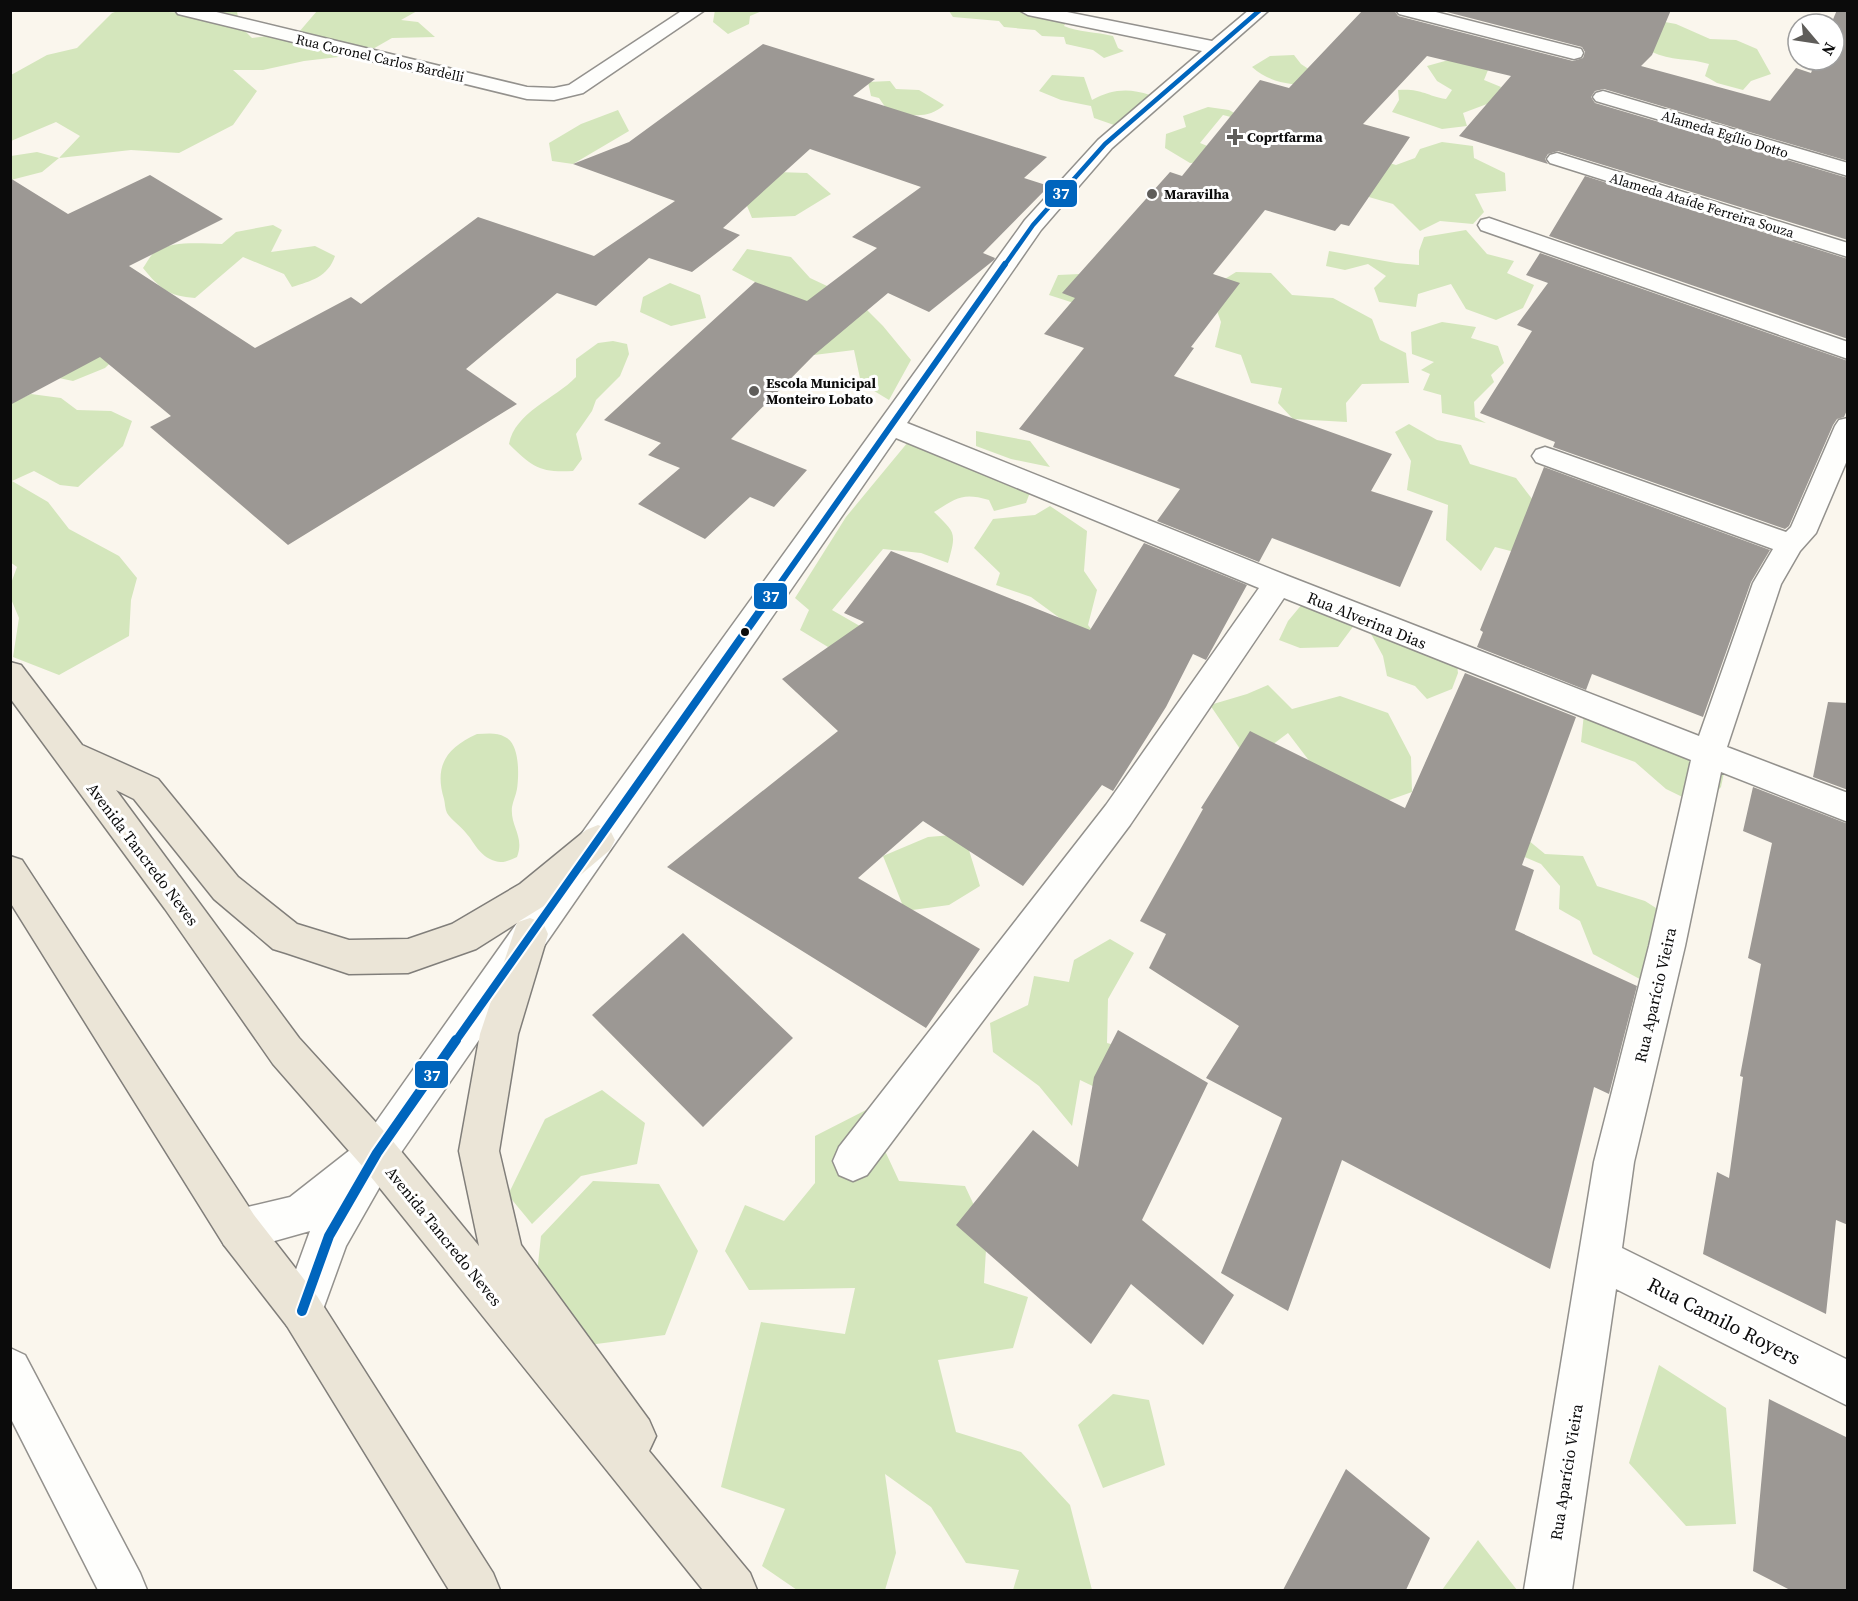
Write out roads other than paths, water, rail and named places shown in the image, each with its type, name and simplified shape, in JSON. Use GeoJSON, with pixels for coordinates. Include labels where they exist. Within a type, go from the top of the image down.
{"type":"FeatureCollection","features":[{"type":"Feature","properties":{"kind":"main road","name":"Avenida Tancredo Neves"},"geometry":{"type":"LineString","coordinates":[[10,674],[177,898],[286,1051],[377,1154],[733,1590]]}},
{"type":"Feature","properties":{"kind":"main road"},"geometry":{"type":"LineString","coordinates":[[68,754],[146,789],[226,888],[286,937],[349,957],[408,956],[463,937],[532,895],[598,840]]}},
{"type":"Feature","properties":{"kind":"main road"},"geometry":{"type":"LineString","coordinates":[[10,871],[239,1230],[302,1311],[477,1590]]}},
{"type":"Feature","properties":{"kind":"main road"},"geometry":{"type":"LineString","coordinates":[[530,934],[499,1034],[479,1150],[502,1254],[745,1590]]}},
{"type":"Feature","properties":{"kind":"street","name":"Rua Coronel Carlos Bardelli"},"geometry":{"type":"LineString","coordinates":[[184,10],[527,93],[554,94],[576,89],[696,10]]}},
{"type":"Feature","properties":{"kind":"street"},"geometry":{"type":"LineString","coordinates":[[1028,10],[1217,48]]}},
{"type":"Feature","properties":{"kind":"street"},"geometry":{"type":"LineString","coordinates":[[302,1311],[329,1236],[377,1154],[530,934],[1033,225],[1104,144],[1260,10]]}},
{"type":"Feature","properties":{"kind":"street"},"geometry":{"type":"LineString","coordinates":[[1405,10],[1574,53]]}},
{"type":"Feature","properties":{"kind":"street","name":"Alameda Egílio Dotto"},"geometry":{"type":"LineString","coordinates":[[1603,97],[1848,170]]}},
{"type":"Feature","properties":{"kind":"street","name":"Alameda Ataíde Ferreira Souza"},"geometry":{"type":"LineString","coordinates":[[1557,159],[1848,250]]}},
{"type":"Feature","properties":{"kind":"street"},"geometry":{"type":"LineString","coordinates":[[1489,225],[1848,351]]}},
{"type":"Feature","properties":{"kind":"street","name":"Rua Alverina Dias"},"geometry":{"type":"LineString","coordinates":[[890,426],[1278,584],[1708,755],[1848,808]]}},
{"type":"Feature","properties":{"kind":"street","name":"Rua Aparício Vieira"},"geometry":{"type":"LineString","coordinates":[[1548,1590],[1614,1162],[1667,946],[1708,755],[1767,583],[1790,544],[1802,533],[1848,426]]}},
{"type":"Feature","properties":{"kind":"street"},"geometry":{"type":"LineString","coordinates":[[1545,456],[1790,544]]}},
{"type":"Feature","properties":{"kind":"street"},"geometry":{"type":"LineString","coordinates":[[853,1161],[1118,815],[1278,584]]}},
{"type":"Feature","properties":{"kind":"street"},"geometry":{"type":"LineString","coordinates":[[239,1230],[300,1215],[377,1154]]}},
{"type":"Feature","properties":{"kind":"street","name":"Rua Camilo Royers"},"geometry":{"type":"LineString","coordinates":[[1600,1259],[1848,1384]]}},
{"type":"Feature","properties":{"kind":"street"},"geometry":{"type":"LineString","coordinates":[[10,1370],[123,1590]]}},
{"type":"Feature","properties":{"kind":"place","name":"Coprtfarma"},"geometry":{"type":"Point","coordinates":[1235,137]}},
{"type":"Feature","properties":{"kind":"place","name":"Maravilha"},"geometry":{"type":"Point","coordinates":[1152,194]}},
{"type":"Feature","properties":{"kind":"place","name":"Escola Municipal Monteiro Lobato"},"geometry":{"type":"Point","coordinates":[754,391]}}]}
